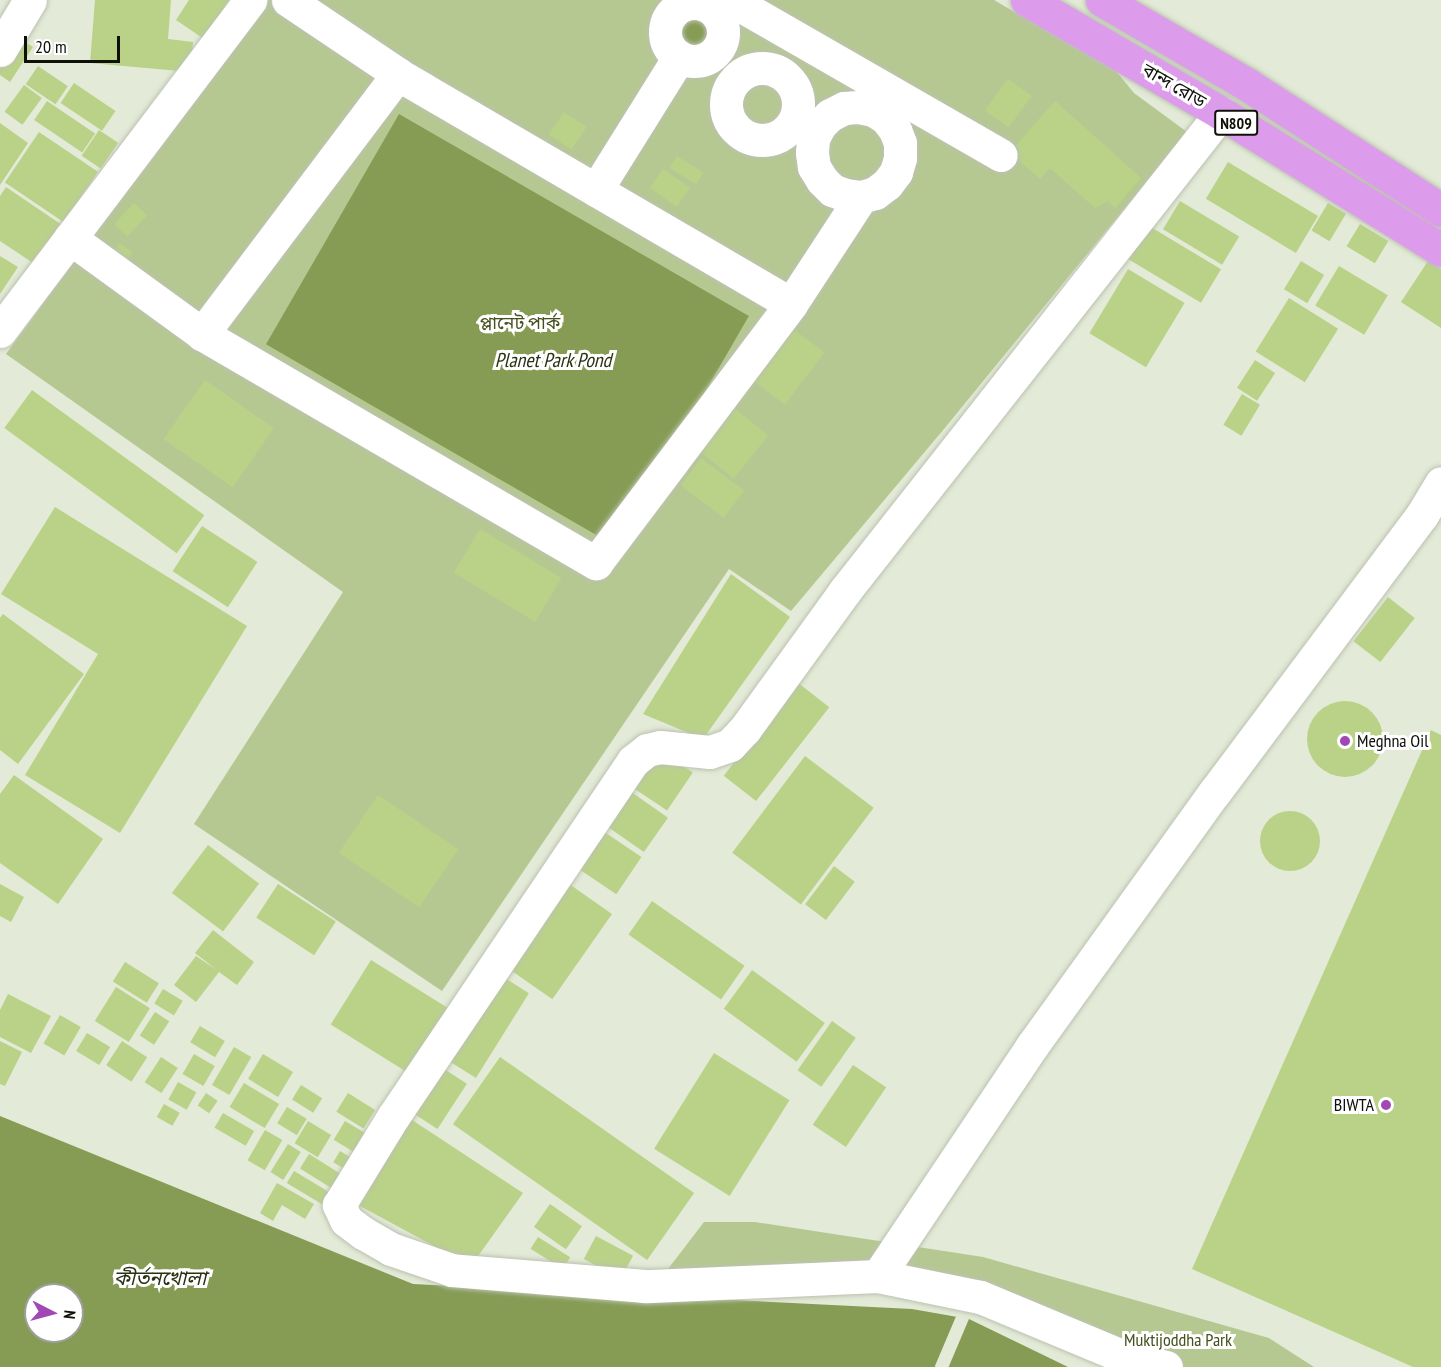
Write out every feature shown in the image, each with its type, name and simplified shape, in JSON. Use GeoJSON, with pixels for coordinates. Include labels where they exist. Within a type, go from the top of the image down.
{"type":"FeatureCollection","features":[{"type":"Feature","properties":{"kind":"highway","name":"বান্দ রোড"},"geometry":{"type":"LineString","coordinates":[[1027,0],[1221,113],[1441,250]]}},
{"type":"Feature","properties":{"kind":"highway","name":"N809"},"geometry":{"type":"LineString","coordinates":[[1102,0],[1248,85],[1441,210]]}},
{"type":"Feature","properties":{"kind":"street"},"geometry":{"type":"LineString","coordinates":[[0,50],[30,0]]}},
{"type":"Feature","properties":{"kind":"street"},"geometry":{"type":"LineString","coordinates":[[0,330],[250,0]]}},
{"type":"Feature","properties":{"kind":"street"},"geometry":{"type":"LineString","coordinates":[[288,0],[398,74],[791,304]]}},
{"type":"Feature","properties":{"kind":"street"},"geometry":{"type":"LineString","coordinates":[[712,3],[723,33],[715,51],[708,58],[698,60],[679,57],[667,42],[666,24],[676,9],[712,3],[801,38],[1001,155]]}},
{"type":"Feature","properties":{"kind":"street"},"geometry":{"type":"LineString","coordinates":[[780,73],[801,38]]}},
{"type":"Feature","properties":{"kind":"street"},"geometry":{"type":"LineString","coordinates":[[596,190],[679,57]]}},
{"type":"Feature","properties":{"kind":"street"},"geometry":{"type":"LineString","coordinates":[[763,67],[780,73],[793,85],[797,107],[794,118],[779,135],[768,139],[746,136],[730,121],[726,109],[731,85],[740,75],[763,67]]}},
{"type":"Feature","properties":{"kind":"street"},"geometry":{"type":"LineString","coordinates":[[202,334],[398,74]]}},
{"type":"Feature","properties":{"kind":"street"},"geometry":{"type":"LineString","coordinates":[[858,107],[873,110],[886,118],[897,136],[900,158],[896,172],[887,184],[875,193],[861,196],[846,195],[832,190],[814,168],[812,153],[813,138],[820,125],[837,112],[858,107]]}},
{"type":"Feature","properties":{"kind":"street"},"geometry":{"type":"LineString","coordinates":[[1166,1367],[1122,1356],[980,1297],[878,1276],[645,1286],[452,1270],[391,1248],[363,1233],[346,1220],[339,1205],[393,1117],[633,761],[647,750],[660,747],[710,752],[730,745],[745,729],[844,592],[1221,113]]}},
{"type":"Feature","properties":{"kind":"street"},"geometry":{"type":"LineString","coordinates":[[779,135],[812,153]]}},
{"type":"Feature","properties":{"kind":"street"},"geometry":{"type":"LineString","coordinates":[[69,238],[202,334],[596,563],[791,304],[861,196]]}},
{"type":"Feature","properties":{"kind":"street"},"geometry":{"type":"LineString","coordinates":[[878,1276],[1032,1046],[1214,794],[1422,515],[1441,483]]}},
{"type":"Feature","properties":{"kind":"green space","name":"প্লানেট পার্ক"},"geometry":{"type":"Polygon","coordinates":[[[266,0],[994,0],[1116,71],[1134,93],[1187,132],[944,429],[791,611],[729,569],[442,991],[194,824],[343,592],[6,354],[266,0]]]}},
{"type":"Feature","properties":{"kind":"green space","name":"Muktijoddha Park"},"geometry":{"type":"Polygon","coordinates":[[[704,1222],[755,1222],[983,1257],[1269,1338],[1314,1367],[1173,1367],[994,1293],[668,1269],[704,1222]]]}},
{"type":"Feature","properties":{"kind":"water"},"geometry":{"type":"Polygon","coordinates":[[[695,12],[709,18],[715,32],[709,46],[695,52],[681,46],[675,32],[681,18],[695,12]]]}},
{"type":"Feature","properties":{"kind":"water","name":"Planet Park Pond"},"geometry":{"type":"Polygon","coordinates":[[[399,114],[749,316],[616,546],[266,344],[399,114]]]}},
{"type":"Feature","properties":{"kind":"water","name":"কীর্তনখোলা"},"geometry":{"type":"Polygon","coordinates":[[[0,1116],[413,1284],[912,1309],[969,1319],[1068,1367],[0,1367],[0,1116]]]}},
{"type":"Feature","properties":{"kind":"pier"},"geometry":{"type":"Polygon","coordinates":[[[957,1314],[969,1319],[949,1367],[935,1366],[957,1314]]]}},
{"type":"Feature","properties":{"kind":"building"},"geometry":{"type":"Polygon","coordinates":[[[95,0],[171,0],[168,39],[193,42],[191,72],[90,63],[95,0]]]}},
{"type":"Feature","properties":{"kind":"building"},"geometry":{"type":"Polygon","coordinates":[[[189,0],[229,0],[204,39],[176,20],[189,0]]]}},
{"type":"Feature","properties":{"kind":"building"},"geometry":{"type":"Polygon","coordinates":[[[14,35],[33,47],[10,82],[0,75],[0,55],[14,35]]]}},
{"type":"Feature","properties":{"kind":"building"},"geometry":{"type":"Polygon","coordinates":[[[38,66],[68,86],[56,104],[26,84],[38,66]]]}},
{"type":"Feature","properties":{"kind":"building"},"geometry":{"type":"Polygon","coordinates":[[[1008,79],[1031,96],[1009,128],[985,111],[1008,79]]]}},
{"type":"Feature","properties":{"kind":"building"},"geometry":{"type":"Polygon","coordinates":[[[74,83],[115,111],[102,131],[61,103],[74,83]]]}},
{"type":"Feature","properties":{"kind":"building"},"geometry":{"type":"Polygon","coordinates":[[[24,85],[42,98],[22,125],[5,112],[24,85]]]}},
{"type":"Feature","properties":{"kind":"building"},"geometry":{"type":"Polygon","coordinates":[[[47,101],[95,133],[82,153],[34,120],[47,101]]]}},
{"type":"Feature","properties":{"kind":"building"},"geometry":{"type":"Polygon","coordinates":[[[1055,101],[1141,178],[1115,208],[1108,201],[1095,208],[1050,168],[1040,179],[1010,152],[1055,101]]]}},
{"type":"Feature","properties":{"kind":"building"},"geometry":{"type":"Polygon","coordinates":[[[564,112],[586,127],[571,149],[549,134],[564,112]]]}},
{"type":"Feature","properties":{"kind":"building"},"geometry":{"type":"Polygon","coordinates":[[[0,123],[28,143],[0,185],[0,123]]]}},
{"type":"Feature","properties":{"kind":"building"},"geometry":{"type":"Polygon","coordinates":[[[99,130],[118,143],[101,169],[82,156],[99,130]]]}},
{"type":"Feature","properties":{"kind":"building"},"geometry":{"type":"Polygon","coordinates":[[[39,132],[98,172],[64,222],[5,183],[39,132]]]}},
{"type":"Feature","properties":{"kind":"building"},"geometry":{"type":"Polygon","coordinates":[[[677,156],[703,172],[696,184],[670,168],[677,156]]]}},
{"type":"Feature","properties":{"kind":"building"},"geometry":{"type":"Polygon","coordinates":[[[1228,162],[1318,216],[1296,253],[1206,199],[1228,162]]]}},
{"type":"Feature","properties":{"kind":"building"},"geometry":{"type":"Polygon","coordinates":[[[663,169],[690,188],[677,207],[650,188],[663,169]]]}},
{"type":"Feature","properties":{"kind":"building"},"geometry":{"type":"Polygon","coordinates":[[[6,187],[62,225],[36,265],[0,241],[0,196],[6,187]]]}},
{"type":"Feature","properties":{"kind":"building"},"geometry":{"type":"Polygon","coordinates":[[[1180,201],[1239,237],[1222,265],[1163,229],[1180,201]]]}},
{"type":"Feature","properties":{"kind":"building"},"geometry":{"type":"Polygon","coordinates":[[[134,203],[147,215],[127,236],[114,224],[134,203]]]}},
{"type":"Feature","properties":{"kind":"building"},"geometry":{"type":"Polygon","coordinates":[[[1328,203],[1346,214],[1330,241],[1312,230],[1328,203]]]}},
{"type":"Feature","properties":{"kind":"building"},"geometry":{"type":"Polygon","coordinates":[[[1360,224],[1388,241],[1375,263],[1347,246],[1360,224]]]}},
{"type":"Feature","properties":{"kind":"building"},"geometry":{"type":"Polygon","coordinates":[[[1149,226],[1221,269],[1201,303],[1129,259],[1149,226]]]}},
{"type":"Feature","properties":{"kind":"building"},"geometry":{"type":"Polygon","coordinates":[[[120,243],[133,253],[122,267],[109,257],[120,243]]]}},
{"type":"Feature","properties":{"kind":"building"},"geometry":{"type":"Polygon","coordinates":[[[0,256],[18,267],[0,294],[0,256]]]}},
{"type":"Feature","properties":{"kind":"building"},"geometry":{"type":"Polygon","coordinates":[[[1301,261],[1324,275],[1307,303],[1284,289],[1301,261]]]}},
{"type":"Feature","properties":{"kind":"building"},"geometry":{"type":"Polygon","coordinates":[[[1428,261],[1441,269],[1441,328],[1401,302],[1428,261]]]}},
{"type":"Feature","properties":{"kind":"building"},"geometry":{"type":"Polygon","coordinates":[[[1339,266],[1388,295],[1364,335],[1315,305],[1339,266]]]}},
{"type":"Feature","properties":{"kind":"building"},"geometry":{"type":"Polygon","coordinates":[[[1128,269],[1185,303],[1146,367],[1089,333],[1128,269]]]}},
{"type":"Feature","properties":{"kind":"building"},"geometry":{"type":"Polygon","coordinates":[[[1289,298],[1338,329],[1305,382],[1256,351],[1289,298]]]}},
{"type":"Feature","properties":{"kind":"building"},"geometry":{"type":"Polygon","coordinates":[[[793,329],[824,352],[785,404],[754,381],[793,329]]]}},
{"type":"Feature","properties":{"kind":"building"},"geometry":{"type":"Polygon","coordinates":[[[1255,360],[1275,373],[1257,401],[1237,388],[1255,360]]]}},
{"type":"Feature","properties":{"kind":"building"},"geometry":{"type":"Polygon","coordinates":[[[205,380],[274,428],[233,487],[164,439],[205,380]]]}},
{"type":"Feature","properties":{"kind":"building"},"geometry":{"type":"Polygon","coordinates":[[[32,390],[204,515],[177,553],[4,428],[32,390]]]}},
{"type":"Feature","properties":{"kind":"building"},"geometry":{"type":"Polygon","coordinates":[[[1242,394],[1260,405],[1241,436],[1223,425],[1242,394]]]}},
{"type":"Feature","properties":{"kind":"building"},"geometry":{"type":"Polygon","coordinates":[[[734,408],[768,436],[734,478],[699,451],[734,408]]]}},
{"type":"Feature","properties":{"kind":"building"},"geometry":{"type":"Polygon","coordinates":[[[701,458],[744,490],[724,518],[681,485],[701,458]]]}},
{"type":"Feature","properties":{"kind":"building"},"geometry":{"type":"Polygon","coordinates":[[[55,507],[247,626],[120,833],[25,775],[98,654],[1,594],[55,507]]]}},
{"type":"Feature","properties":{"kind":"building"},"geometry":{"type":"Polygon","coordinates":[[[202,526],[257,562],[228,607],[173,571],[202,526]]]}},
{"type":"Feature","properties":{"kind":"building"},"geometry":{"type":"Polygon","coordinates":[[[480,529],[561,578],[535,622],[454,573],[480,529]]]}},
{"type":"Feature","properties":{"kind":"building"},"geometry":{"type":"Polygon","coordinates":[[[731,574],[790,617],[703,739],[643,714],[731,574]]]}},
{"type":"Feature","properties":{"kind":"building"},"geometry":{"type":"Polygon","coordinates":[[[1388,597],[1415,618],[1380,662],[1354,641],[1388,597]]]}},
{"type":"Feature","properties":{"kind":"building"},"geometry":{"type":"Polygon","coordinates":[[[3,614],[84,674],[18,764],[0,750],[0,618],[3,614]]]}},
{"type":"Feature","properties":{"kind":"building"},"geometry":{"type":"Polygon","coordinates":[[[797,682],[829,707],[756,801],[724,776],[797,682]]]}},
{"type":"Feature","properties":{"kind":"building","name":"Meghna Oil"},"geometry":{"type":"Polygon","coordinates":[[[1345,701],[1360,704],[1372,712],[1380,724],[1383,739],[1380,754],[1372,766],[1360,774],[1345,777],[1330,774],[1318,766],[1310,754],[1307,739],[1310,724],[1318,712],[1330,704],[1345,701]]]}},
{"type":"Feature","properties":{"kind":"building"},"geometry":{"type":"Polygon","coordinates":[[[1431,730],[1441,735],[1441,1367],[1413,1367],[1192,1269],[1431,730]]]}},
{"type":"Feature","properties":{"kind":"building"},"geometry":{"type":"Polygon","coordinates":[[[658,749],[693,772],[667,811],[632,787],[658,749]]]}},
{"type":"Feature","properties":{"kind":"building"},"geometry":{"type":"Polygon","coordinates":[[[805,756],[874,808],[801,904],[732,853],[805,756]]]}},
{"type":"Feature","properties":{"kind":"building"},"geometry":{"type":"Polygon","coordinates":[[[14,775],[103,839],[58,904],[0,863],[0,794],[14,775]]]}},
{"type":"Feature","properties":{"kind":"building"},"geometry":{"type":"Polygon","coordinates":[[[627,789],[668,818],[644,852],[603,823],[627,789]]]}},
{"type":"Feature","properties":{"kind":"building"},"geometry":{"type":"Polygon","coordinates":[[[378,795],[458,849],[419,907],[339,853],[378,795]]]}},
{"type":"Feature","properties":{"kind":"building"},"geometry":{"type":"Polygon","coordinates":[[[1284,811],[1296,811],[1307,816],[1315,824],[1320,841],[1318,853],[1307,866],[1296,871],[1284,871],[1273,866],[1265,858],[1260,847],[1260,835],[1265,824],[1273,816],[1284,811]]]}},
{"type":"Feature","properties":{"kind":"building"},"geometry":{"type":"Polygon","coordinates":[[[600,829],[641,857],[616,894],[575,866],[600,829]]]}},
{"type":"Feature","properties":{"kind":"building"},"geometry":{"type":"Polygon","coordinates":[[[208,845],[259,884],[223,931],[172,893],[208,845]]]}},
{"type":"Feature","properties":{"kind":"building"},"geometry":{"type":"Polygon","coordinates":[[[834,866],[855,882],[826,920],[805,904],[834,866]]]}},
{"type":"Feature","properties":{"kind":"building"},"geometry":{"type":"Polygon","coordinates":[[[562,879],[612,914],[552,999],[502,964],[562,879]]]}},
{"type":"Feature","properties":{"kind":"building"},"geometry":{"type":"Polygon","coordinates":[[[0,884],[24,897],[11,922],[0,916],[0,884]]]}},
{"type":"Feature","properties":{"kind":"building"},"geometry":{"type":"Polygon","coordinates":[[[278,884],[336,922],[314,955],[256,918],[278,884]]]}},
{"type":"Feature","properties":{"kind":"building"},"geometry":{"type":"Polygon","coordinates":[[[652,901],[745,966],[721,999],[628,935],[652,901]]]}},
{"type":"Feature","properties":{"kind":"building"},"geometry":{"type":"Polygon","coordinates":[[[213,930],[254,962],[237,985],[219,972],[196,1002],[174,985],[196,956],[217,970],[195,953],[213,930]]]}},
{"type":"Feature","properties":{"kind":"building"},"geometry":{"type":"Polygon","coordinates":[[[371,960],[450,1009],[410,1074],[331,1024],[371,960]]]}},
{"type":"Feature","properties":{"kind":"building"},"geometry":{"type":"Polygon","coordinates":[[[125,962],[159,983],[147,1003],[113,982],[125,962]]]}},
{"type":"Feature","properties":{"kind":"building"},"geometry":{"type":"Polygon","coordinates":[[[752,970],[825,1023],[797,1062],[724,1009],[752,970]]]}},
{"type":"Feature","properties":{"kind":"building"},"geometry":{"type":"Polygon","coordinates":[[[495,972],[529,993],[476,1078],[442,1057],[495,972]]]}},
{"type":"Feature","properties":{"kind":"building"},"geometry":{"type":"Polygon","coordinates":[[[116,987],[150,1008],[129,1042],[95,1021],[116,987]]]}},
{"type":"Feature","properties":{"kind":"building"},"geometry":{"type":"Polygon","coordinates":[[[163,989],[183,1001],[174,1015],[154,1004],[163,989]]]}},
{"type":"Feature","properties":{"kind":"building"},"geometry":{"type":"Polygon","coordinates":[[[8,994],[51,1016],[31,1053],[0,1037],[0,1010],[8,994]]]}},
{"type":"Feature","properties":{"kind":"building"},"geometry":{"type":"Polygon","coordinates":[[[155,1012],[169,1021],[154,1045],[140,1035],[155,1012]]]}},
{"type":"Feature","properties":{"kind":"building"},"geometry":{"type":"Polygon","coordinates":[[[60,1015],[81,1027],[64,1056],[44,1044],[60,1015]]]}},
{"type":"Feature","properties":{"kind":"building"},"geometry":{"type":"Polygon","coordinates":[[[832,1021],[856,1038],[821,1087],[798,1070],[832,1021]]]}},
{"type":"Feature","properties":{"kind":"building"},"geometry":{"type":"Polygon","coordinates":[[[200,1026],[225,1041],[215,1057],[190,1042],[200,1026]]]}},
{"type":"Feature","properties":{"kind":"building"},"geometry":{"type":"Polygon","coordinates":[[[87,1033],[110,1047],[99,1065],[76,1051],[87,1033]]]}},
{"type":"Feature","properties":{"kind":"building"},"geometry":{"type":"Polygon","coordinates":[[[0,1041],[22,1052],[5,1086],[0,1084],[0,1041]]]}},
{"type":"Feature","properties":{"kind":"building"},"geometry":{"type":"Polygon","coordinates":[[[122,1041],[147,1057],[131,1082],[106,1065],[122,1041]]]}},
{"type":"Feature","properties":{"kind":"building"},"geometry":{"type":"Polygon","coordinates":[[[234,1047],[251,1057],[229,1095],[212,1085],[234,1047]]]}},
{"type":"Feature","properties":{"kind":"building"},"geometry":{"type":"Polygon","coordinates":[[[714,1053],[789,1100],[730,1196],[654,1149],[714,1053]]]}},
{"type":"Feature","properties":{"kind":"building"},"geometry":{"type":"Polygon","coordinates":[[[194,1054],[215,1066],[203,1086],[182,1074],[194,1054]]]}},
{"type":"Feature","properties":{"kind":"building"},"geometry":{"type":"Polygon","coordinates":[[[263,1054],[293,1072],[278,1097],[248,1079],[263,1054]]]}},
{"type":"Feature","properties":{"kind":"building"},"geometry":{"type":"Polygon","coordinates":[[[161,1057],[178,1068],[161,1093],[145,1082],[161,1057]]]}},
{"type":"Feature","properties":{"kind":"building"},"geometry":{"type":"Polygon","coordinates":[[[500,1057],[694,1193],[647,1260],[453,1124],[500,1057]]]}},
{"type":"Feature","properties":{"kind":"building"},"geometry":{"type":"Polygon","coordinates":[[[435,1063],[467,1084],[437,1129],[406,1108],[435,1063]]]}},
{"type":"Feature","properties":{"kind":"building"},"geometry":{"type":"Polygon","coordinates":[[[853,1065],[886,1087],[846,1147],[813,1125],[853,1065]]]}},
{"type":"Feature","properties":{"kind":"building"},"geometry":{"type":"Polygon","coordinates":[[[178,1082],[196,1092],[187,1110],[168,1099],[178,1082]]]}},
{"type":"Feature","properties":{"kind":"building"},"geometry":{"type":"Polygon","coordinates":[[[244,1083],[279,1104],[265,1128],[230,1107],[244,1083]]]}},
{"type":"Feature","properties":{"kind":"building"},"geometry":{"type":"Polygon","coordinates":[[[301,1085],[322,1098],[313,1113],[292,1099],[301,1085]]]}},
{"type":"Feature","properties":{"kind":"building"},"geometry":{"type":"Polygon","coordinates":[[[206,1093],[218,1101],[209,1113],[198,1105],[206,1093]]]}},
{"type":"Feature","properties":{"kind":"building"},"geometry":{"type":"Polygon","coordinates":[[[348,1093],[375,1110],[363,1129],[336,1112],[348,1093]]]}},
{"type":"Feature","properties":{"kind":"building"},"geometry":{"type":"Polygon","coordinates":[[[164,1104],[180,1113],[172,1126],[157,1117],[164,1104]]]}},
{"type":"Feature","properties":{"kind":"building"},"geometry":{"type":"Polygon","coordinates":[[[287,1107],[307,1119],[297,1135],[277,1123],[287,1107]]]}},
{"type":"Feature","properties":{"kind":"building"},"geometry":{"type":"Polygon","coordinates":[[[223,1113],[254,1131],[246,1146],[214,1128],[223,1113]]]}},
{"type":"Feature","properties":{"kind":"building"},"geometry":{"type":"Polygon","coordinates":[[[403,1114],[523,1193],[471,1266],[347,1199],[403,1114]]]}},
{"type":"Feature","properties":{"kind":"building"},"geometry":{"type":"Polygon","coordinates":[[[308,1121],[331,1135],[318,1157],[295,1143],[308,1121]]]}},
{"type":"Feature","properties":{"kind":"building"},"geometry":{"type":"Polygon","coordinates":[[[345,1121],[375,1139],[364,1158],[334,1140],[345,1121]]]}},
{"type":"Feature","properties":{"kind":"building"},"geometry":{"type":"Polygon","coordinates":[[[265,1130],[282,1140],[265,1170],[248,1160],[265,1130]]]}},
{"type":"Feature","properties":{"kind":"building"},"geometry":{"type":"Polygon","coordinates":[[[288,1144],[301,1152],[283,1180],[271,1172],[288,1144]]]}},
{"type":"Feature","properties":{"kind":"building"},"geometry":{"type":"Polygon","coordinates":[[[340,1151],[358,1162],[351,1173],[333,1162],[340,1151]]]}},
{"type":"Feature","properties":{"kind":"building"},"geometry":{"type":"Polygon","coordinates":[[[309,1154],[348,1178],[339,1193],[300,1168],[309,1154]]]}},
{"type":"Feature","properties":{"kind":"building"},"geometry":{"type":"Polygon","coordinates":[[[294,1171],[336,1196],[329,1208],[287,1183],[294,1171]]]}},
{"type":"Feature","properties":{"kind":"building"},"geometry":{"type":"Polygon","coordinates":[[[277,1183],[314,1204],[305,1219],[282,1205],[273,1221],[260,1213],[277,1183]]]}},
{"type":"Feature","properties":{"kind":"building"},"geometry":{"type":"Polygon","coordinates":[[[550,1204],[582,1226],[566,1249],[534,1227],[550,1204]]]}},
{"type":"Feature","properties":{"kind":"building"},"geometry":{"type":"Polygon","coordinates":[[[596,1236],[633,1256],[621,1279],[584,1259],[596,1236]]]}},
{"type":"Feature","properties":{"kind":"building"},"geometry":{"type":"Polygon","coordinates":[[[538,1237],[570,1257],[563,1269],[531,1249],[538,1237]]]}},
{"type":"Feature","properties":{"kind":"place","name":"Meghna Oil"},"geometry":{"type":"Point","coordinates":[1345,741]}},
{"type":"Feature","properties":{"kind":"place","name":"BIWTA"},"geometry":{"type":"Point","coordinates":[1386,1105]}}]}
